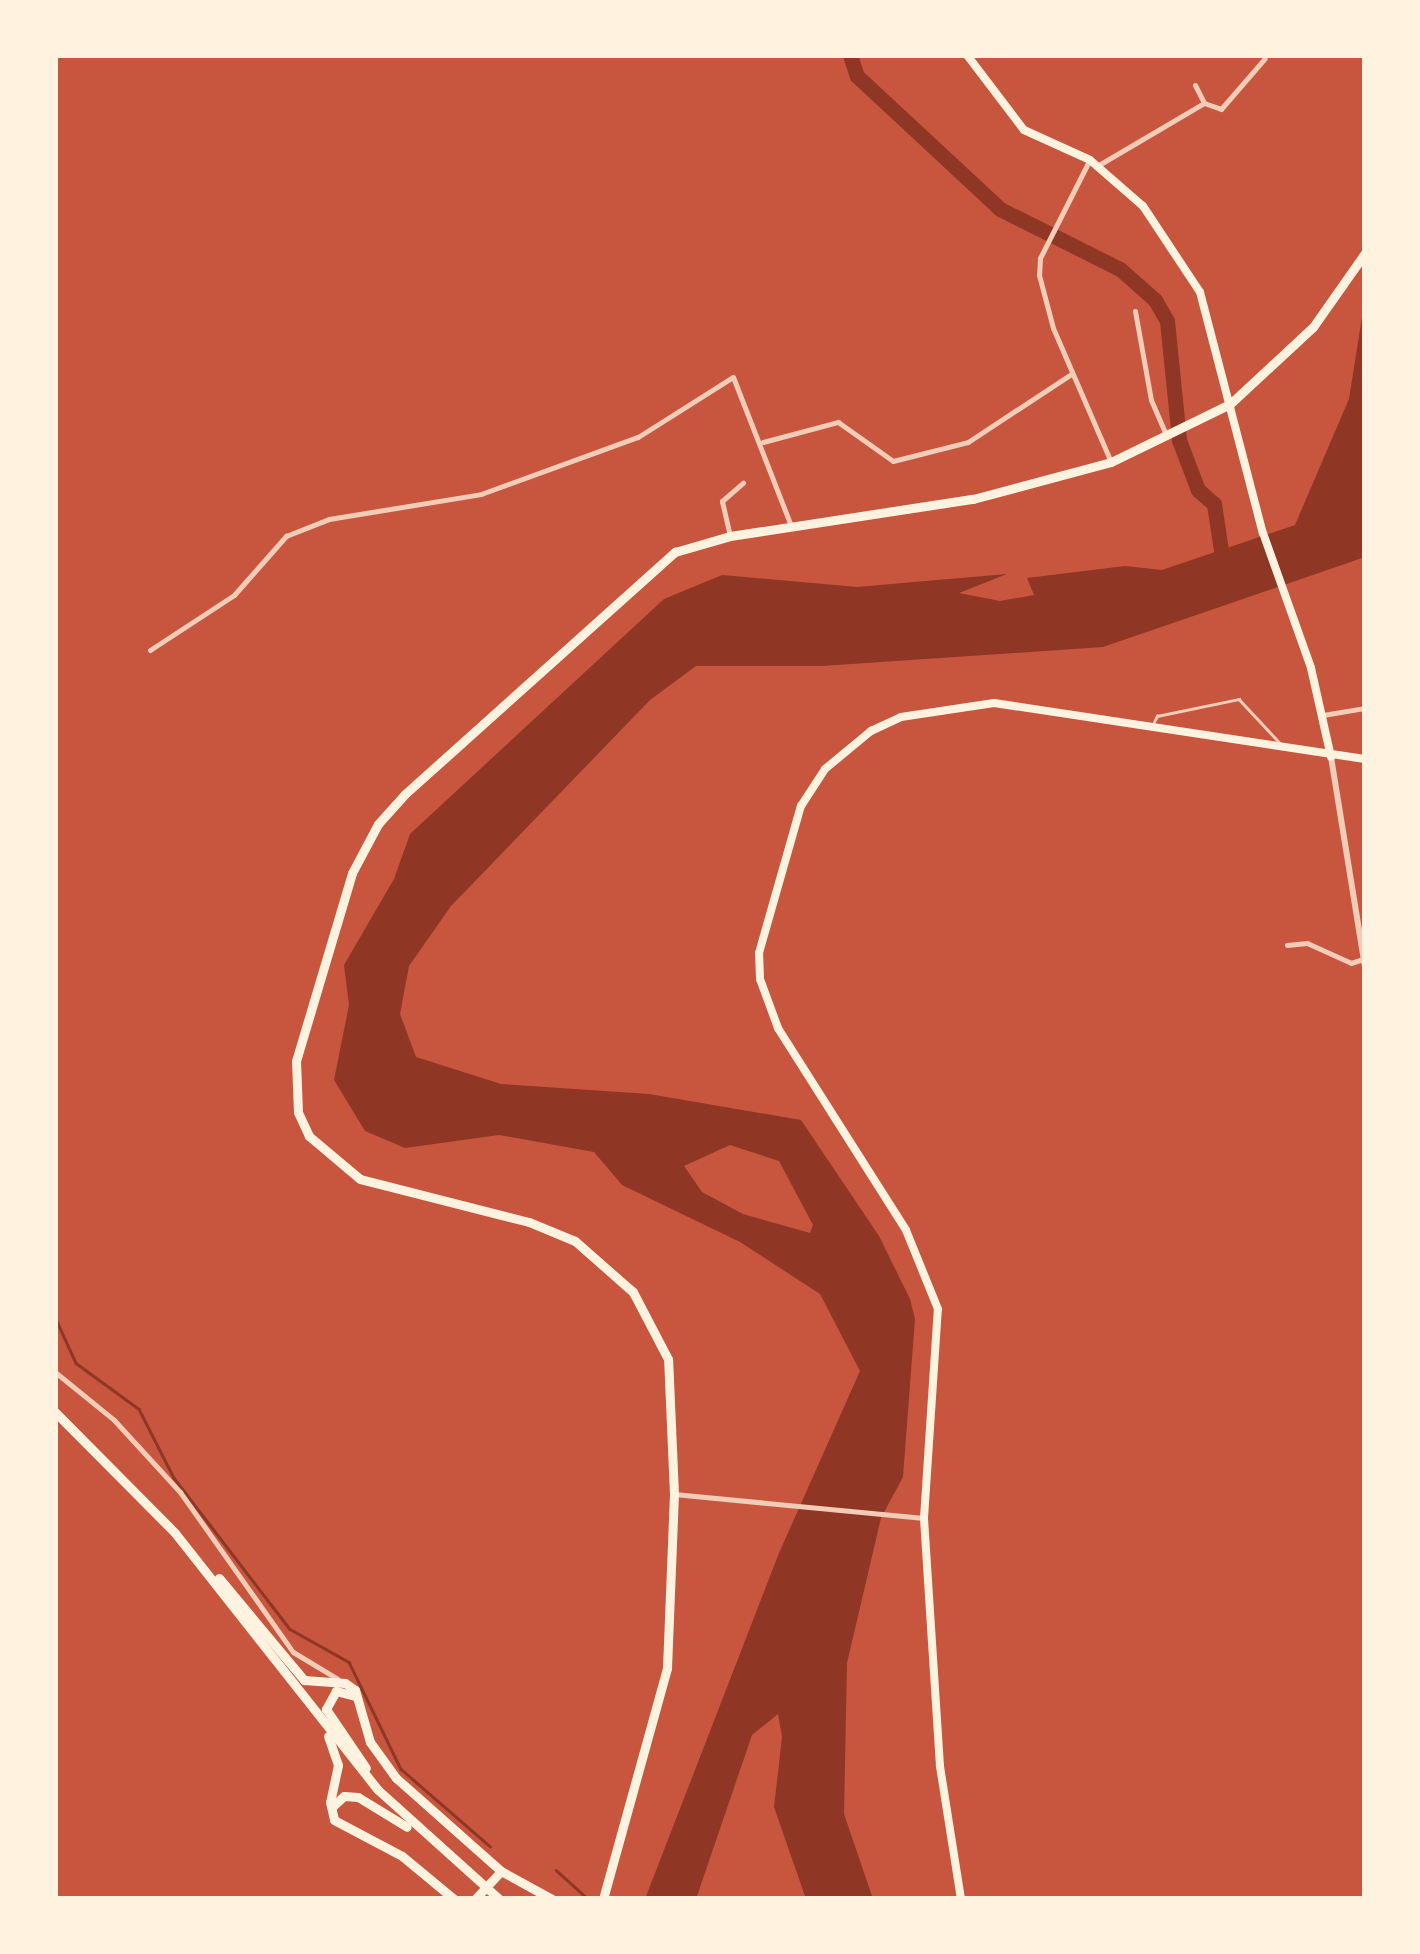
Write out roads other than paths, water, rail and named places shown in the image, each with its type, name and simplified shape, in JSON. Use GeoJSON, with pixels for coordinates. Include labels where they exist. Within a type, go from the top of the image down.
{"type":"FeatureCollection","features":[{"type":"Feature","properties":{"kind":"main road"},"geometry":{"type":"LineString","coordinates":[[967,55],[1024,130],[1093,163],[1174,243],[1208,308],[1257,510],[1323,716],[1331,757]]}},
{"type":"Feature","properties":{"kind":"main road"},"geometry":{"type":"LineString","coordinates":[[603,1899],[667,1668],[674,1494],[668,1359],[648,1314],[613,1270],[544,1227],[360,1179],[309,1136],[294,1088],[324,957],[352,873],[378,824],[638,578],[675,552],[730,536],[972,500],[1112,462],[1230,404],[1324,315],[1365,253]]}},
{"type":"Feature","properties":{"kind":"main road"},"geometry":{"type":"LineString","coordinates":[[961,1899],[940,1766],[919,1518],[939,1325],[931,1278],[764,998],[759,953],[809,790],[871,731],[916,714],[994,703],[1331,757],[1365,759]]}},
{"type":"Feature","properties":{"kind":"main road"},"geometry":{"type":"LineString","coordinates":[[55,1412],[175,1533],[304,1680],[346,1682],[360,1707],[370,1742],[388,1770],[501,1871],[552,1899]]}},
{"type":"Feature","properties":{"kind":"main road"},"geometry":{"type":"LineString","coordinates":[[175,1533],[323,1726],[406,1819],[499,1899]]}},
{"type":"Feature","properties":{"kind":"main road"},"geometry":{"type":"LineString","coordinates":[[360,1707],[345,1690],[326,1704],[339,1732],[406,1819]]}},
{"type":"Feature","properties":{"kind":"main road"},"geometry":{"type":"LineString","coordinates":[[323,1726],[338,1764],[331,1814]]}},
{"type":"Feature","properties":{"kind":"main road"},"geometry":{"type":"LineString","coordinates":[[331,1814],[339,1798],[358,1796],[434,1846]]}},
{"type":"Feature","properties":{"kind":"main road"},"geometry":{"type":"LineString","coordinates":[[331,1814],[346,1829],[402,1856],[454,1899]]}},
{"type":"Feature","properties":{"kind":"main road"},"geometry":{"type":"LineString","coordinates":[[475,1899],[501,1871]]}},
{"type":"Feature","properties":{"kind":"street"},"geometry":{"type":"LineString","coordinates":[[1196,85],[1204,103],[1221,109],[1265,58]]}},
{"type":"Feature","properties":{"kind":"street"},"geometry":{"type":"LineString","coordinates":[[1112,462],[1071,374],[1040,281],[1044,250],[1093,163],[1204,103]]}},
{"type":"Feature","properties":{"kind":"street"},"geometry":{"type":"LineString","coordinates":[[1135,310],[1151,400],[1168,437]]}},
{"type":"Feature","properties":{"kind":"street"},"geometry":{"type":"LineString","coordinates":[[763,442],[838,422],[888,459],[911,457],[984,434],[1071,374]]}},
{"type":"Feature","properties":{"kind":"street"},"geometry":{"type":"LineString","coordinates":[[150,650],[234,595],[286,536],[329,519],[481,494],[638,436],[732,376],[763,442],[791,526]]}},
{"type":"Feature","properties":{"kind":"street"},"geometry":{"type":"LineString","coordinates":[[730,536],[722,502],[742,483]]}},
{"type":"Feature","properties":{"kind":"street"},"geometry":{"type":"LineString","coordinates":[[1323,716],[1365,708]]}},
{"type":"Feature","properties":{"kind":"street"},"geometry":{"type":"LineString","coordinates":[[1288,945],[1307,943],[1351,964],[1364,961],[1331,757]]}},
{"type":"Feature","properties":{"kind":"street"},"geometry":{"type":"LineString","coordinates":[[55,1372],[114,1420],[180,1492],[293,1652],[346,1682]]}},
{"type":"Feature","properties":{"kind":"street"},"geometry":{"type":"LineString","coordinates":[[674,1494],[919,1518]]}},
{"type":"Feature","properties":{"kind":"lane"},"geometry":{"type":"LineString","coordinates":[[1152,728],[1157,716],[1239,698],[1285,748]]}},
{"type":"Feature","properties":{"kind":"waterway"},"geometry":{"type":"LineString","coordinates":[[850,55],[857,76],[1000,209],[1120,269],[1155,300],[1167,321],[1179,440],[1198,490],[1214,504],[1224,570]]}},
{"type":"Feature","properties":{"kind":"waterway"},"geometry":{"type":"LineString","coordinates":[[55,1317],[76,1363],[139,1409],[174,1478],[290,1629],[349,1662],[401,1769],[490,1846]]}},
{"type":"Feature","properties":{"kind":"waterway"},"geometry":{"type":"LineString","coordinates":[[556,1870],[585,1896]]}}]}
